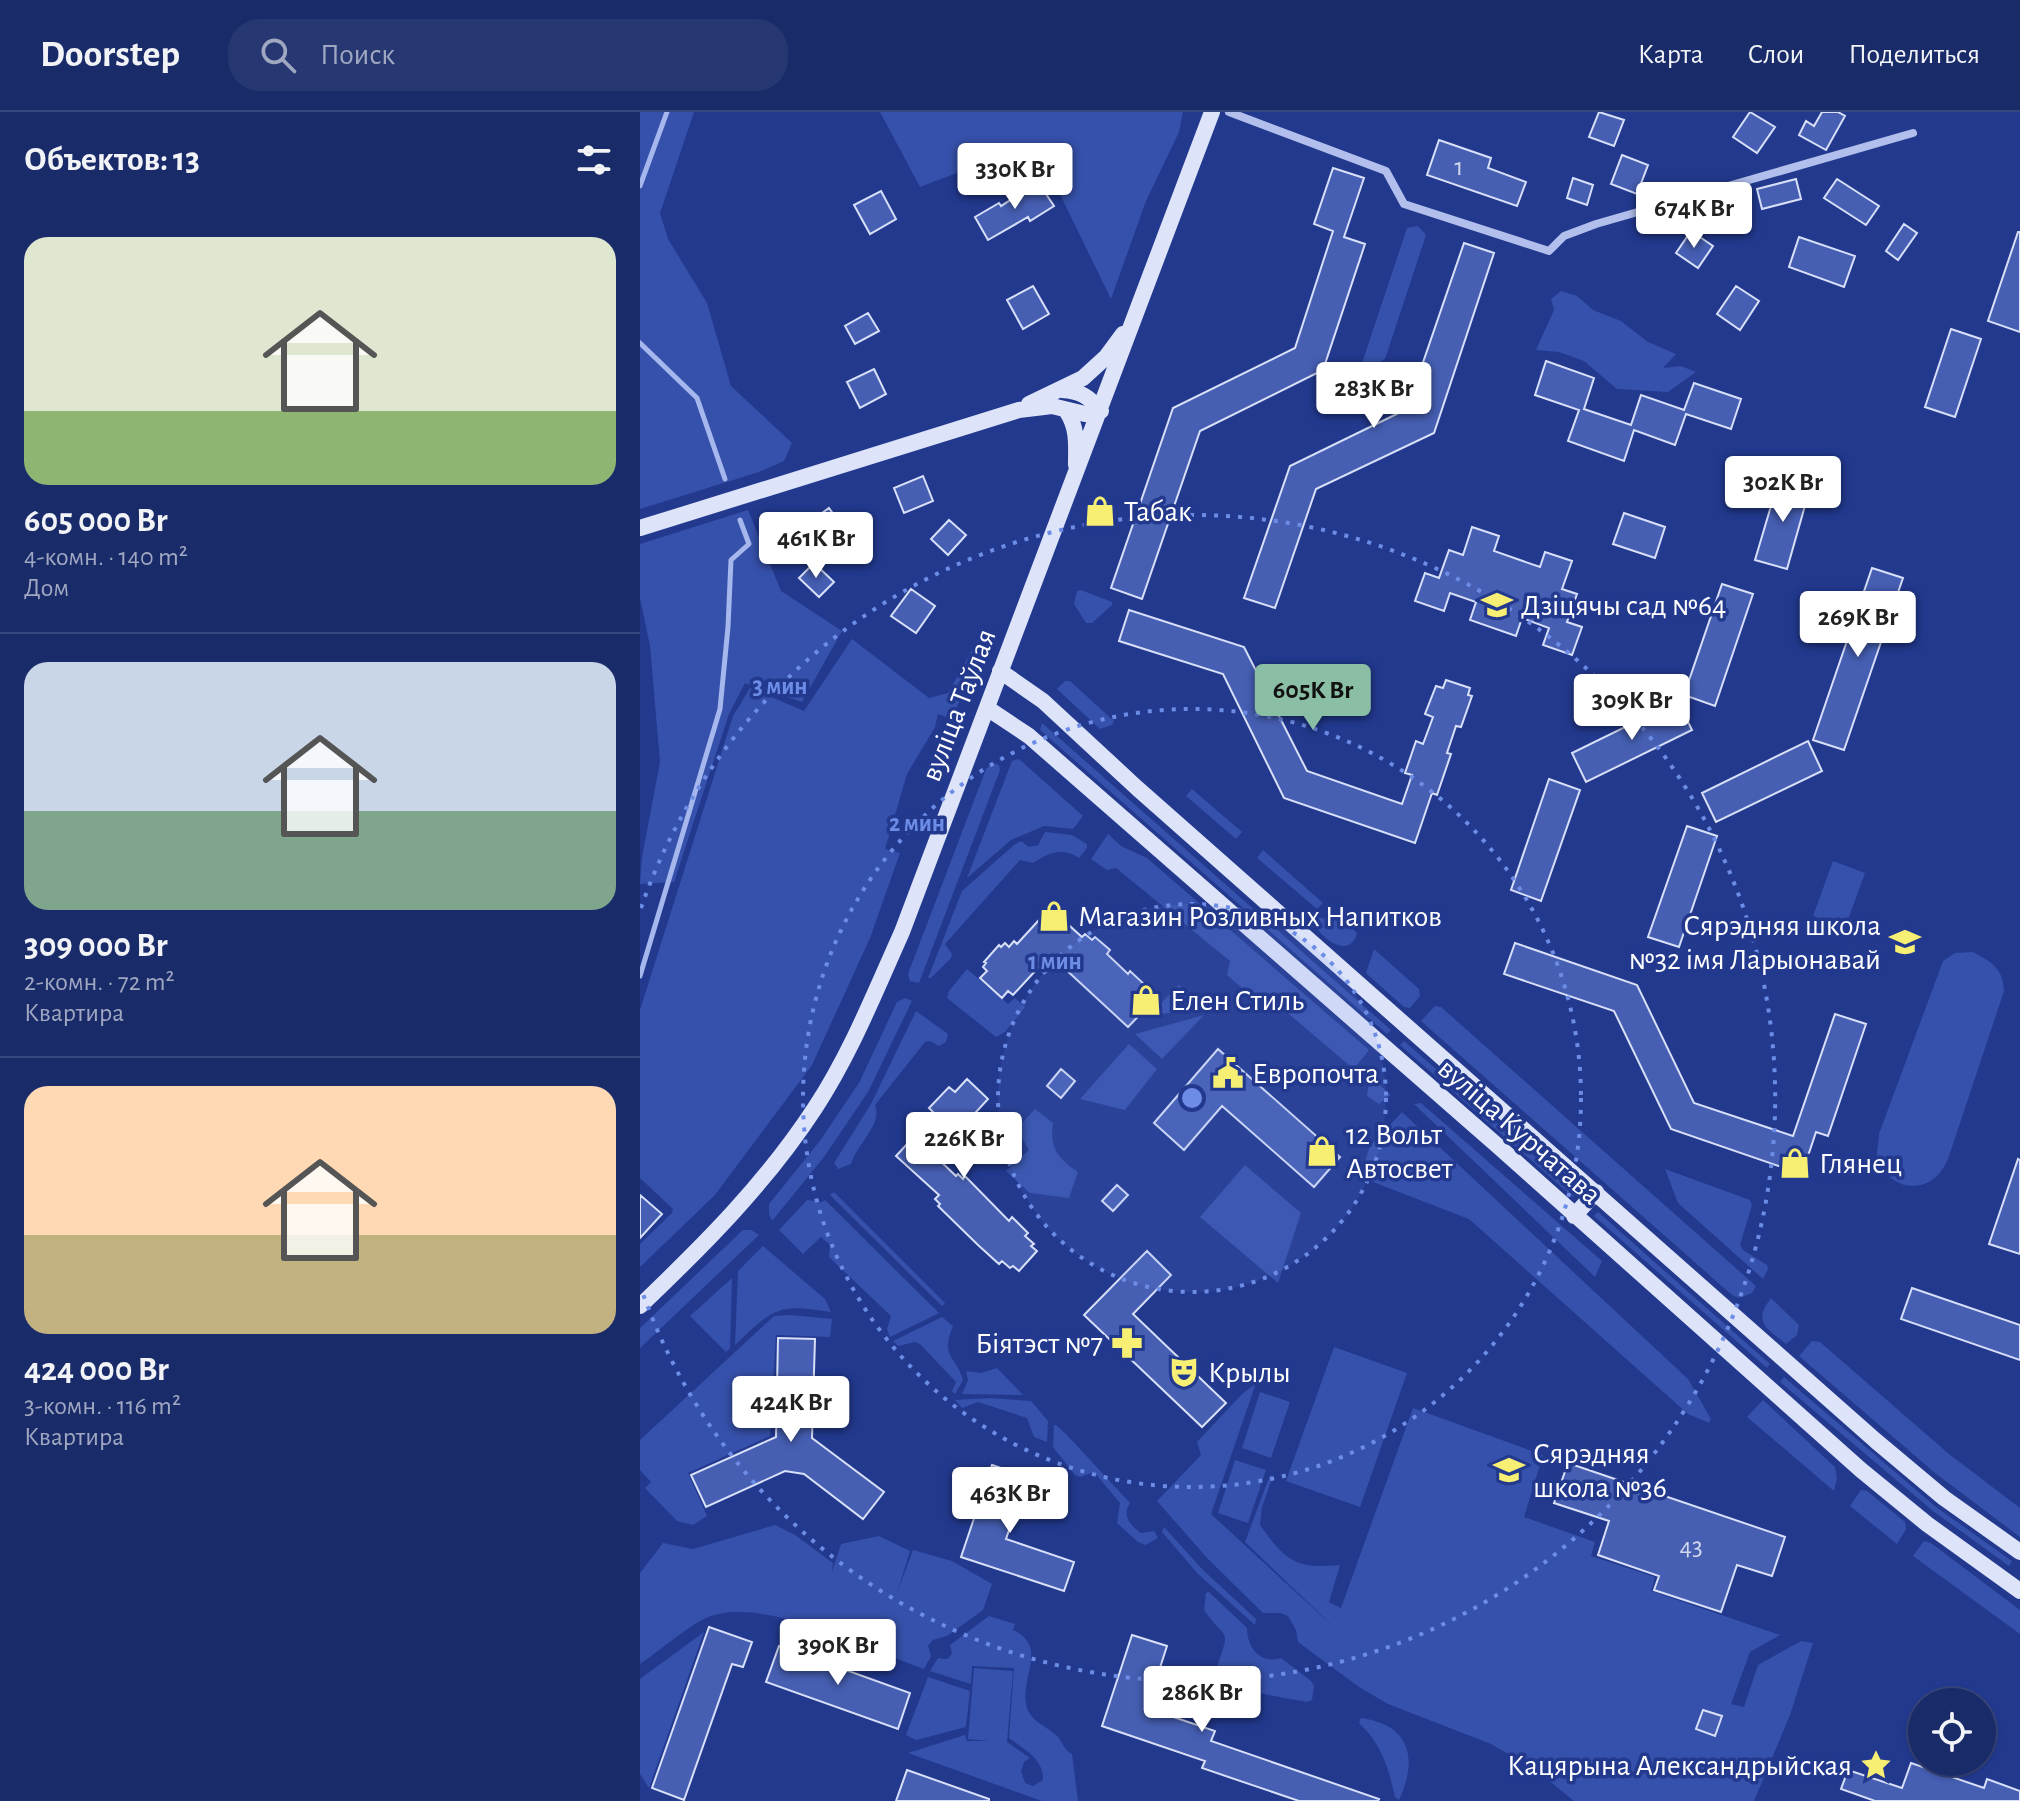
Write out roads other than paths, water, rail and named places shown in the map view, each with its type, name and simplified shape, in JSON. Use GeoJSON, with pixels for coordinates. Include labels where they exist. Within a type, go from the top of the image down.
{"type":"FeatureCollection","features":[{"type":"Feature","properties":{"kind":"main road","name":"вуліца Таўлая"},"geometry":{"type":"LineString","coordinates":[[640,1306],[740,1207],[815,1108],[856,1036],[902,932],[1212,112]]}},
{"type":"Feature","properties":{"kind":"main road"},"geometry":{"type":"LineString","coordinates":[[640,528],[1019,410],[1061,390],[1097,367],[1136,317]]}},
{"type":"Feature","properties":{"kind":"main road"},"geometry":{"type":"LineString","coordinates":[[1019,410],[1052,406],[1085,414],[1101,411],[1091,399],[1078,391],[1061,390]]}},
{"type":"Feature","properties":{"kind":"main road"},"geometry":{"type":"LineString","coordinates":[[1067,412],[1074,423],[1076,435],[1076,475]]}},
{"type":"Feature","properties":{"kind":"main road","name":"вуліца Курчатава"},"geometry":{"type":"LineString","coordinates":[[1000,671],[1043,701],[1181,827],[1876,1441],[1944,1498],[2020,1552]]}},
{"type":"Feature","properties":{"kind":"main road","name":"вуліца Курчатава"},"geometry":{"type":"LineString","coordinates":[[987,708],[1029,736],[1499,1147],[1861,1470],[1927,1524],[2020,1591]]}},
{"type":"Feature","properties":{"kind":"main road"},"geometry":{"type":"LineString","coordinates":[[1574,1216],[1596,1192]]}},
{"type":"Feature","properties":{"kind":"street"},"geometry":{"type":"LineString","coordinates":[[1229,112],[1386,171],[1404,204],[1549,251],[1564,236],[1596,224],[1913,133]]}},
{"type":"Feature","properties":{"kind":"waterway"},"geometry":{"type":"LineString","coordinates":[[640,186],[667,112]]}},
{"type":"Feature","properties":{"kind":"waterway"},"geometry":{"type":"LineString","coordinates":[[640,343],[697,398],[725,479]]}},
{"type":"Feature","properties":{"kind":"waterway"},"geometry":{"type":"LineString","coordinates":[[640,976],[720,709],[731,560],[749,544],[740,520]]}},
{"type":"Feature","properties":{"kind":"place","name":"Табак"},"geometry":{"type":"Point","coordinates":[1100,511]}},
{"type":"Feature","properties":{"kind":"place","name":"Дзіцячы сад №64"},"geometry":{"type":"Point","coordinates":[1497,605]}},
{"type":"Feature","properties":{"kind":"place","name":"Магазин Розливных Напитков"},"geometry":{"type":"Point","coordinates":[1054,916]}},
{"type":"Feature","properties":{"kind":"place","name":"Сярэдняя школа №32 імя Ларыонавай"},"geometry":{"type":"Point","coordinates":[1905,942]}},
{"type":"Feature","properties":{"kind":"place","name":"Елен Стиль"},"geometry":{"type":"Point","coordinates":[1146,1000]}},
{"type":"Feature","properties":{"kind":"place","name":"Европочта"},"geometry":{"type":"Point","coordinates":[1228,1073]}},
{"type":"Feature","properties":{"kind":"place","name":"12 Вольт Автосвет"},"geometry":{"type":"Point","coordinates":[1322,1151]}},
{"type":"Feature","properties":{"kind":"place","name":"Глянец"},"geometry":{"type":"Point","coordinates":[1795,1163]}},
{"type":"Feature","properties":{"kind":"place","name":"Біятэст №7"},"geometry":{"type":"Point","coordinates":[1127,1343]}},
{"type":"Feature","properties":{"kind":"place","name":"Крылы"},"geometry":{"type":"Point","coordinates":[1184,1372]}},
{"type":"Feature","properties":{"kind":"place","name":"Сярэдняя школа №36"},"geometry":{"type":"Point","coordinates":[1509,1470]}},
{"type":"Feature","properties":{"kind":"place","name":"Кацярына Александрыйская"},"geometry":{"type":"Point","coordinates":[1876,1765]}}]}
